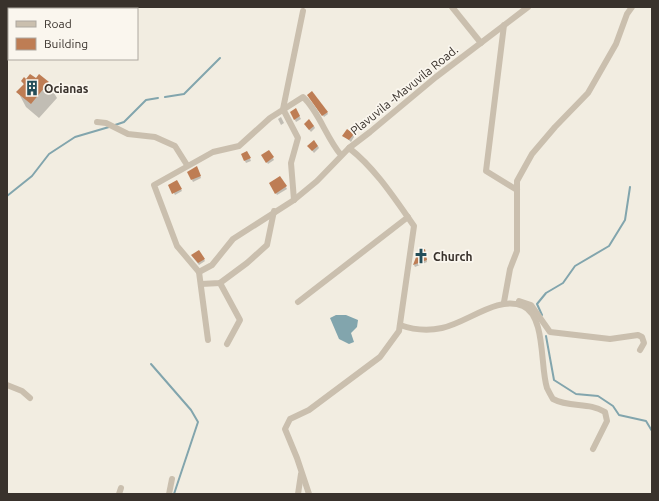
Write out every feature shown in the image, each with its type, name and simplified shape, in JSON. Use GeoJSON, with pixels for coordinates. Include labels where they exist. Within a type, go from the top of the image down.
{"type":"FeatureCollection","features":[{"type":"Feature","properties":{"kind":"street"},"geometry":{"type":"LineString","coordinates":[[452,7],[481,43]]}},
{"type":"Feature","properties":{"kind":"street","name":"Plavuvila -Mavuvila Road."},"geometry":{"type":"LineString","coordinates":[[309,494],[285,429],[290,419],[309,410],[380,357],[402,328],[414,226],[360,156],[349,148],[528,7]]}},
{"type":"Feature","properties":{"kind":"street"},"geometry":{"type":"LineString","coordinates":[[504,302],[510,269],[517,251],[517,181],[532,154],[555,127],[588,93],[616,44],[627,14],[632,7]]}},
{"type":"Feature","properties":{"kind":"street"},"geometry":{"type":"LineString","coordinates":[[294,200],[291,164],[298,138],[283,109],[302,11]]}},
{"type":"Feature","properties":{"kind":"street"},"geometry":{"type":"LineString","coordinates":[[504,25],[486,171],[517,190]]}},
{"type":"Feature","properties":{"kind":"street"},"geometry":{"type":"LineString","coordinates":[[208,340],[199,272],[177,246],[154,185],[187,165],[213,152],[239,146],[270,118],[304,97],[332,144],[341,156]]}},
{"type":"Feature","properties":{"kind":"street"},"geometry":{"type":"LineString","coordinates":[[97,122],[108,124],[128,134],[155,137],[175,146],[187,165]]}},
{"type":"Feature","properties":{"kind":"street"},"geometry":{"type":"LineString","coordinates":[[199,272],[212,265],[233,239],[294,200],[317,181],[349,148]]}},
{"type":"Feature","properties":{"kind":"street"},"geometry":{"type":"LineString","coordinates":[[201,284],[220,283],[248,263],[267,245],[274,212]]}},
{"type":"Feature","properties":{"kind":"street"},"geometry":{"type":"LineString","coordinates":[[298,302],[408,217]]}},
{"type":"Feature","properties":{"kind":"street"},"geometry":{"type":"LineString","coordinates":[[220,283],[240,320],[227,344]]}},
{"type":"Feature","properties":{"kind":"street"},"geometry":{"type":"LineString","coordinates":[[402,328],[420,330],[442,328],[461,322],[510,300],[529,303],[548,330],[557,334],[610,339],[638,335],[642,337],[644,343],[640,350]]}},
{"type":"Feature","properties":{"kind":"street"},"geometry":{"type":"LineString","coordinates":[[504,302],[521,305],[526,308],[534,318],[539,330],[548,388],[553,399],[572,405],[590,406],[605,412],[607,421],[593,449]]}},
{"type":"Feature","properties":{"kind":"street"},"geometry":{"type":"LineString","coordinates":[[7,385],[22,391],[30,398]]}},
{"type":"Feature","properties":{"kind":"street"},"geometry":{"type":"LineString","coordinates":[[299,494],[301,470]]}},
{"type":"Feature","properties":{"kind":"street"},"geometry":{"type":"LineString","coordinates":[[169,494],[172,479]]}},
{"type":"Feature","properties":{"kind":"water"},"geometry":{"type":"Polygon","coordinates":[[[336,315],[346,315],[358,320],[357,327],[351,333],[354,342],[349,344],[339,339],[330,318],[336,315]]]}},
{"type":"Feature","properties":{"kind":"building","name":"Ocianas"},"geometry":{"type":"Polygon","coordinates":[[[30,74],[36,78],[39,74],[49,82],[31,104],[16,92],[24,84],[21,81],[24,77],[26,79],[30,74]]]}},
{"type":"Feature","properties":{"kind":"building"},"geometry":{"type":"Polygon","coordinates":[[[312,91],[328,112],[322,116],[307,95],[312,91]]]}},
{"type":"Feature","properties":{"kind":"building"},"geometry":{"type":"Polygon","coordinates":[[[296,108],[300,116],[294,120],[290,112],[296,108]]]}},
{"type":"Feature","properties":{"kind":"building"},"geometry":{"type":"Polygon","coordinates":[[[309,119],[314,126],[309,130],[304,124],[309,119]]]}},
{"type":"Feature","properties":{"kind":"building"},"geometry":{"type":"Polygon","coordinates":[[[347,129],[354,134],[349,140],[342,136],[347,129]]]}},
{"type":"Feature","properties":{"kind":"building"},"geometry":{"type":"Polygon","coordinates":[[[314,140],[318,146],[312,151],[307,146],[314,140]]]}},
{"type":"Feature","properties":{"kind":"building"},"geometry":{"type":"Polygon","coordinates":[[[269,150],[274,157],[266,163],[261,155],[269,150]]]}},
{"type":"Feature","properties":{"kind":"building"},"geometry":{"type":"Polygon","coordinates":[[[247,151],[251,158],[244,161],[241,154],[247,151]]]}},
{"type":"Feature","properties":{"kind":"building"},"geometry":{"type":"Polygon","coordinates":[[[197,166],[201,176],[191,180],[187,172],[197,166]]]}},
{"type":"Feature","properties":{"kind":"building"},"geometry":{"type":"Polygon","coordinates":[[[280,176],[287,186],[275,194],[269,183],[280,176]]]}},
{"type":"Feature","properties":{"kind":"building"},"geometry":{"type":"Polygon","coordinates":[[[177,180],[182,189],[172,194],[168,185],[177,180]]]}},
{"type":"Feature","properties":{"kind":"building","name":"Church"},"geometry":{"type":"Polygon","coordinates":[[[425,249],[427,260],[413,265],[418,252],[425,249]]]}},
{"type":"Feature","properties":{"kind":"building"},"geometry":{"type":"Polygon","coordinates":[[[199,250],[205,259],[198,263],[191,255],[199,250]]]}},
{"type":"Feature","properties":{"kind":"waterway"},"geometry":{"type":"LineString","coordinates":[[165,97],[184,94],[220,58]]}},
{"type":"Feature","properties":{"kind":"waterway"},"geometry":{"type":"LineString","coordinates":[[115,125],[124,122],[146,100],[158,98]]}},
{"type":"Feature","properties":{"kind":"waterway"},"geometry":{"type":"LineString","coordinates":[[7,196],[32,176],[49,154],[75,137],[109,127]]}},
{"type":"Feature","properties":{"kind":"waterway"},"geometry":{"type":"LineString","coordinates":[[542,315],[537,304],[546,293],[563,283],[575,266],[609,246],[625,220],[630,187]]}},
{"type":"Feature","properties":{"kind":"waterway"},"geometry":{"type":"LineString","coordinates":[[546,336],[554,380],[576,394],[598,396],[613,406],[619,415],[646,421],[652,431]]}},
{"type":"Feature","properties":{"kind":"waterway"},"geometry":{"type":"LineString","coordinates":[[151,364],[191,410],[198,422],[174,494]]}},
{"type":"Feature","properties":{"kind":"place","name":"Ocianas"},"geometry":{"type":"Point","coordinates":[32,88]}},
{"type":"Feature","properties":{"kind":"place","name":"Church"},"geometry":{"type":"Point","coordinates":[421,256]}}]}
